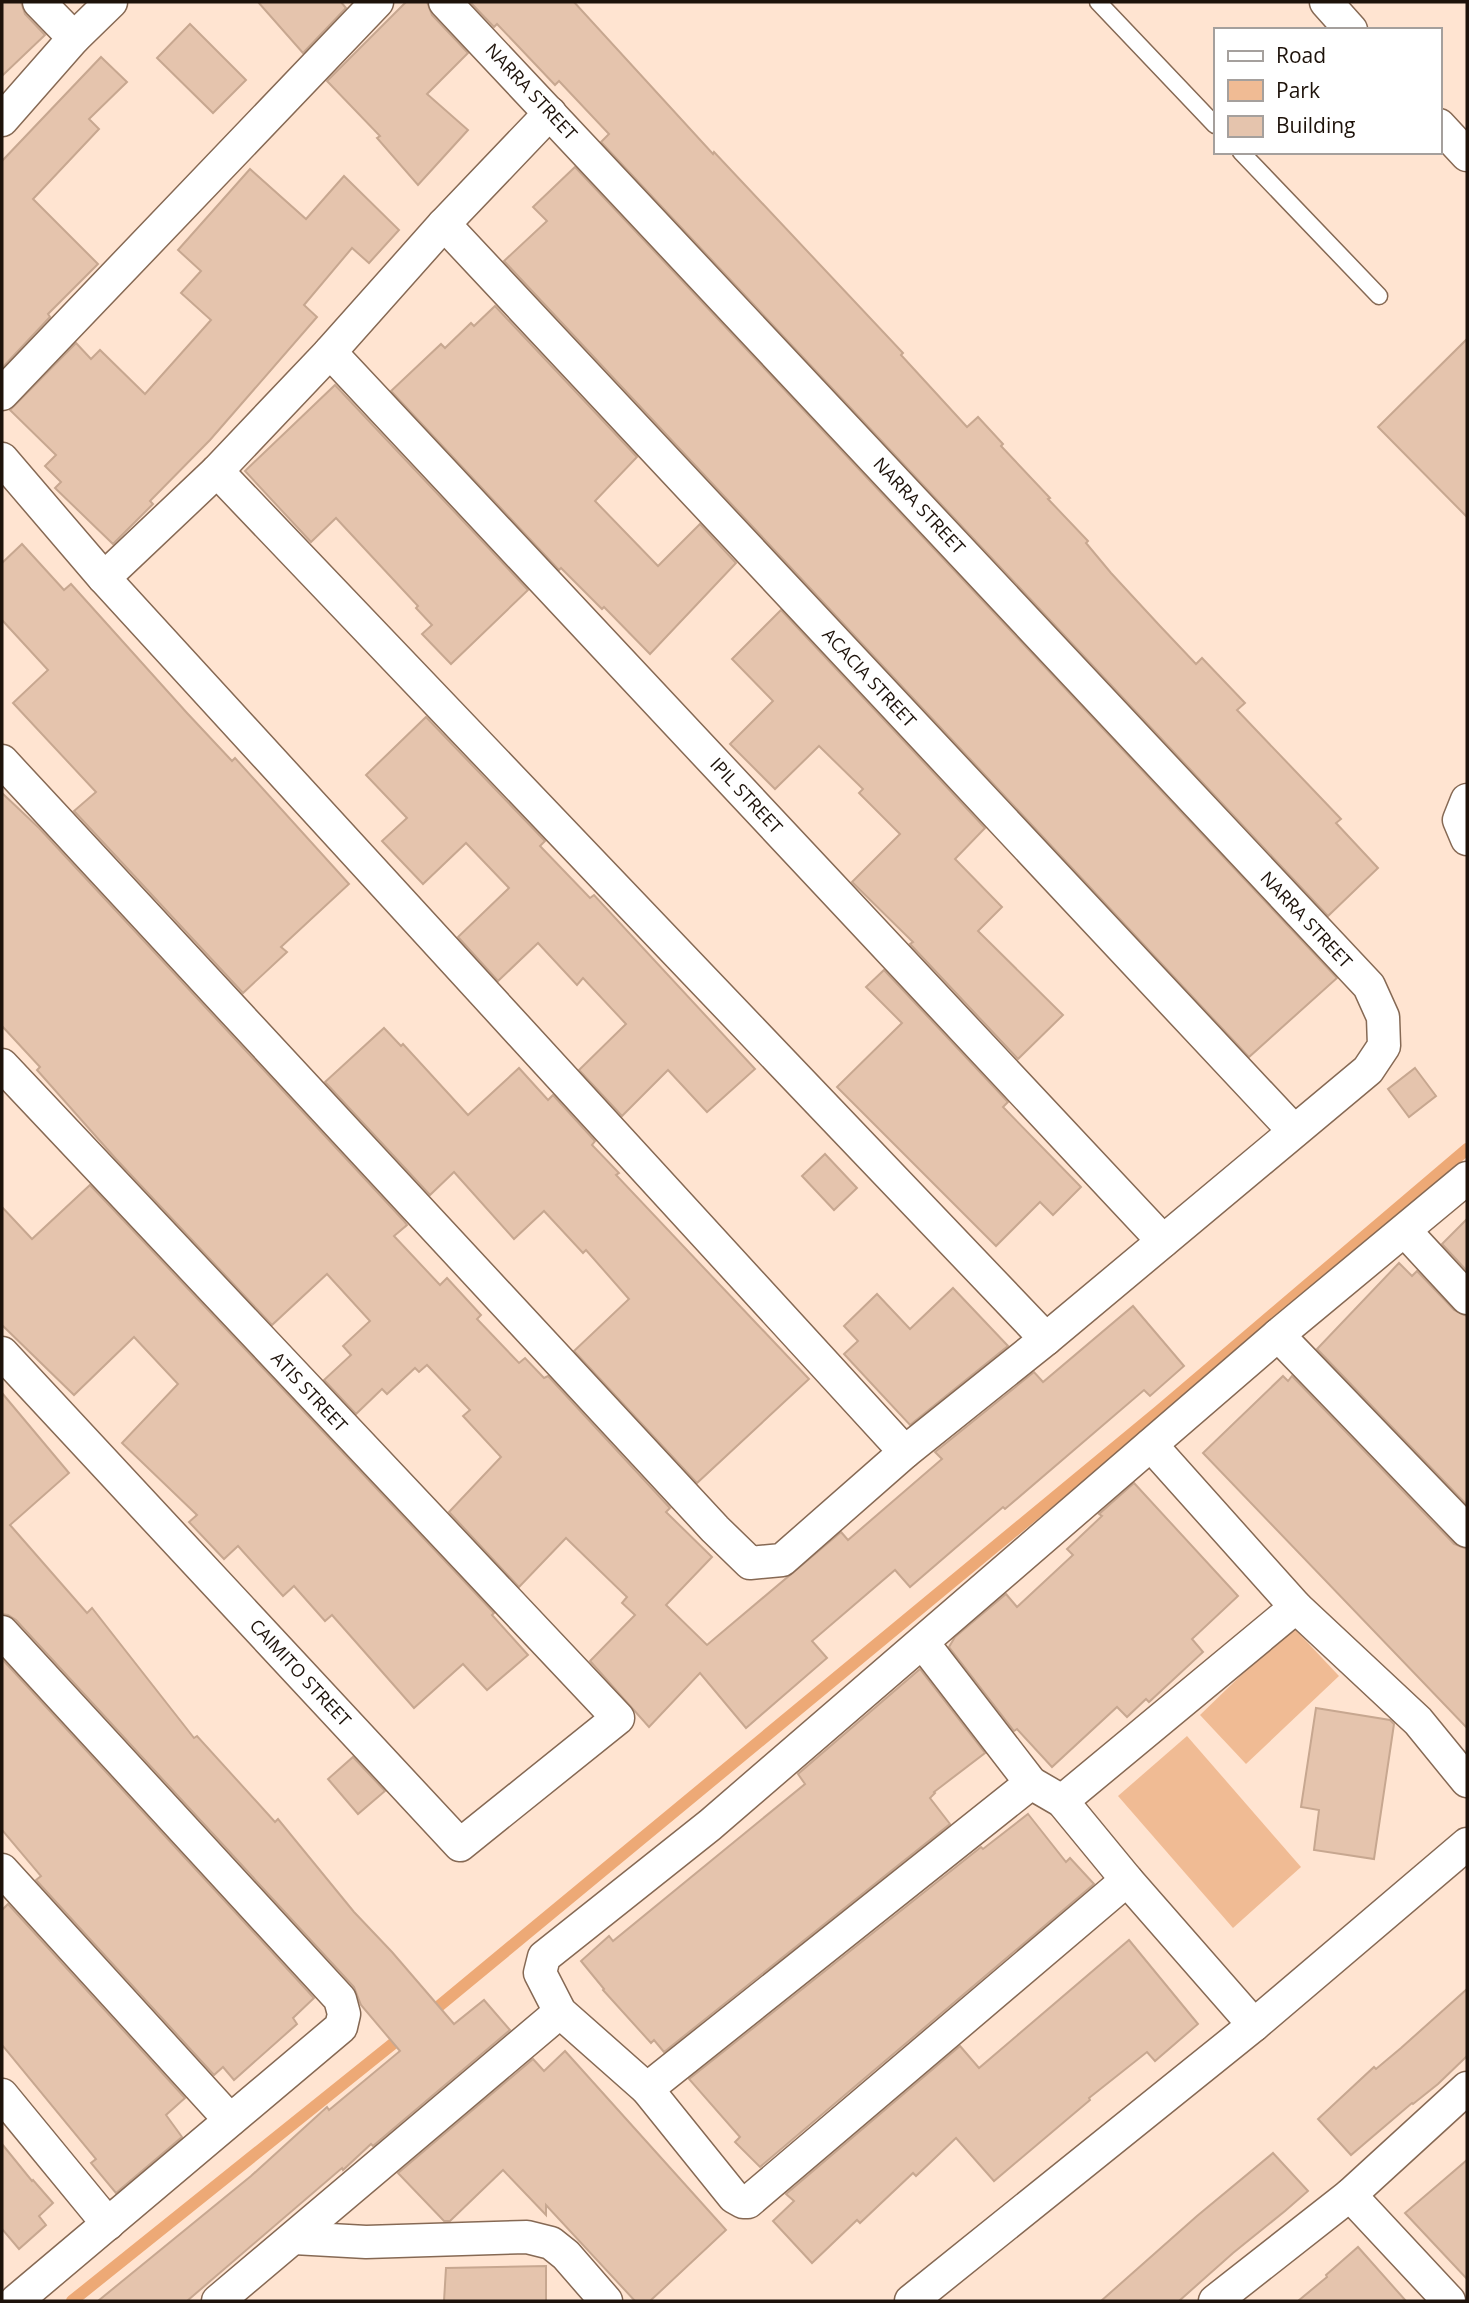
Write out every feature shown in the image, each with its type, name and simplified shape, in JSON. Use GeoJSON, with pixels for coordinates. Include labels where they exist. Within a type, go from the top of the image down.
{"type":"FeatureCollection","features":[{"type":"Feature","properties":{"kind":"street"},"geometry":{"type":"LineString","coordinates":[[39,2],[74,38]]}},
{"type":"Feature","properties":{"kind":"street"},"geometry":{"type":"LineString","coordinates":[[2,120],[74,38],[111,2]]}},
{"type":"Feature","properties":{"kind":"street"},"geometry":{"type":"LineString","coordinates":[[2,394],[377,2]]}},
{"type":"Feature","properties":{"kind":"street","name":"NARRA STREET"},"geometry":{"type":"LineString","coordinates":[[444,2],[1369,986],[1383,1017],[1384,1046],[1368,1070],[1294,1131]]}},
{"type":"Feature","properties":{"kind":"street"},"geometry":{"type":"LineString","coordinates":[[1325,2],[1350,28]]}},
{"type":"Feature","properties":{"kind":"street"},"geometry":{"type":"LineString","coordinates":[[104,578],[217,471],[550,113]]}},
{"type":"Feature","properties":{"kind":"street"},"geometry":{"type":"LineString","coordinates":[[1441,127],[1467,155]]}},
{"type":"Feature","properties":{"kind":"street","name":"ACACIA STREET"},"geometry":{"type":"LineString","coordinates":[[444,225],[1294,1131]]}},
{"type":"Feature","properties":{"kind":"street","name":"IPIL STREET"},"geometry":{"type":"LineString","coordinates":[[330,352],[1163,1241]]}},
{"type":"Feature","properties":{"kind":"street"},"geometry":{"type":"LineString","coordinates":[[2,459],[104,578],[905,1452]]}},
{"type":"Feature","properties":{"kind":"street"},"geometry":{"type":"LineString","coordinates":[[217,471],[1046,1339]]}},
{"type":"Feature","properties":{"kind":"street"},"geometry":{"type":"LineString","coordinates":[[2,761],[750,1563],[782,1560],[905,1452],[1046,1339],[1294,1131]]}},
{"type":"Feature","properties":{"kind":"street"},"geometry":{"type":"LineString","coordinates":[[1467,800],[1458,820],[1467,839]]}},
{"type":"Feature","properties":{"kind":"street","name":"ATIS STREET"},"geometry":{"type":"LineString","coordinates":[[2,1065],[618,1718]]}},
{"type":"Feature","properties":{"kind":"street"},"geometry":{"type":"LineString","coordinates":[[1127,1880],[748,2202],[734,2197],[647,2089],[560,2012],[540,1973],[544,1957],[710,1825],[1278,1335],[1467,1178]]}},
{"type":"Feature","properties":{"kind":"street"},"geometry":{"type":"LineString","coordinates":[[1405,1231],[1467,1298]]}},
{"type":"Feature","properties":{"kind":"street"},"geometry":{"type":"LineString","coordinates":[[1278,1335],[1467,1531]]}},
{"type":"Feature","properties":{"kind":"street","name":"CAIMITO STREET"},"geometry":{"type":"LineString","coordinates":[[2,1353],[460,1845],[618,1718]]}},
{"type":"Feature","properties":{"kind":"street"},"geometry":{"type":"LineString","coordinates":[[1151,1446],[1296,1607],[1418,1721],[1467,1781]]}},
{"type":"Feature","properties":{"kind":"street"},"geometry":{"type":"LineString","coordinates":[[1062,1801],[1296,1607]]}},
{"type":"Feature","properties":{"kind":"street"},"geometry":{"type":"LineString","coordinates":[[2,1632],[340,2000],[344,2014],[341,2027],[16,2301]]}},
{"type":"Feature","properties":{"kind":"street"},"geometry":{"type":"LineString","coordinates":[[923,1643],[1031,1783],[1062,1801],[1254,2025]]}},
{"type":"Feature","properties":{"kind":"street"},"geometry":{"type":"LineString","coordinates":[[647,2089],[1031,1783]]}},
{"type":"Feature","properties":{"kind":"street"},"geometry":{"type":"LineString","coordinates":[[911,2301],[1254,2025],[1467,1844]]}},
{"type":"Feature","properties":{"kind":"street"},"geometry":{"type":"LineString","coordinates":[[2,1870],[230,2120]]}},
{"type":"Feature","properties":{"kind":"street"},"geometry":{"type":"LineString","coordinates":[[218,2301],[560,2012]]}},
{"type":"Feature","properties":{"kind":"street"},"geometry":{"type":"LineString","coordinates":[[1216,2301],[1350,2195],[1467,2088]]}},
{"type":"Feature","properties":{"kind":"street"},"geometry":{"type":"LineString","coordinates":[[2,2095],[108,2224]]}},
{"type":"Feature","properties":{"kind":"street"},"geometry":{"type":"LineString","coordinates":[[1350,2195],[1449,2301]]}},
{"type":"Feature","properties":{"kind":"street"},"geometry":{"type":"LineString","coordinates":[[294,2238],[366,2242],[527,2237],[551,2243],[566,2255],[606,2301]]}},
{"type":"Feature","properties":{"kind":"lane"},"geometry":{"type":"LineString","coordinates":[[1098,2],[1214,124]]}},
{"type":"Feature","properties":{"kind":"lane"},"geometry":{"type":"LineString","coordinates":[[1243,154],[1379,296]]}},
{"type":"Feature","properties":{"kind":"green space"},"geometry":{"type":"Polygon","coordinates":[[[1292,1626],[1339,1676],[1246,1764],[1200,1715],[1292,1626]]]}},
{"type":"Feature","properties":{"kind":"green space"},"geometry":{"type":"Polygon","coordinates":[[[1187,1736],[1301,1867],[1233,1928],[1118,1796],[1187,1736]]]}},
{"type":"Feature","properties":{"kind":"building"},"geometry":{"type":"Polygon","coordinates":[[[2,2],[21,2],[25,14],[45,35],[2,76],[2,2]]]}},
{"type":"Feature","properties":{"kind":"building"},"geometry":{"type":"Polygon","coordinates":[[[258,2],[341,2],[346,8],[303,53],[258,2]]]}},
{"type":"Feature","properties":{"kind":"building"},"geometry":{"type":"Polygon","coordinates":[[[406,2],[427,2],[432,15],[468,53],[427,94],[468,130],[418,185],[377,138],[380,136],[327,81],[406,2]]]}},
{"type":"Feature","properties":{"kind":"building"},"geometry":{"type":"Polygon","coordinates":[[[470,2],[574,2],[713,154],[714,152],[903,353],[901,355],[967,427],[978,417],[1088,541],[1086,543],[1111,573],[1160,626],[1196,664],[1202,658],[1245,703],[1237,710],[1341,819],[1336,823],[1378,868],[1328,916],[601,142],[609,134],[559,81],[555,85],[497,24],[494,27],[470,2]]]}},
{"type":"Feature","properties":{"kind":"building"},"geometry":{"type":"Polygon","coordinates":[[[190,24],[246,80],[213,113],[157,58],[190,24]]]}},
{"type":"Feature","properties":{"kind":"building"},"geometry":{"type":"Polygon","coordinates":[[[101,57],[127,82],[89,119],[99,129],[33,199],[98,264],[48,314],[50,317],[2,368],[2,161],[101,57]]]}},
{"type":"Feature","properties":{"kind":"building"},"geometry":{"type":"Polygon","coordinates":[[[575,167],[1337,978],[1249,1057],[504,261],[547,221],[533,207],[575,167]]]}},
{"type":"Feature","properties":{"kind":"building"},"geometry":{"type":"Polygon","coordinates":[[[250,169],[306,219],[344,176],[399,230],[369,263],[352,248],[304,305],[317,317],[210,440],[150,501],[153,504],[113,544],[55,488],[61,482],[45,466],[56,455],[10,410],[76,343],[91,359],[100,350],[145,394],[211,320],[181,293],[201,271],[178,250],[250,169]]]}},
{"type":"Feature","properties":{"kind":"building"},"geometry":{"type":"Polygon","coordinates":[[[495,306],[637,457],[595,501],[658,566],[700,524],[736,563],[650,654],[604,607],[602,609],[561,568],[559,570],[391,391],[441,344],[445,348],[471,323],[474,326],[495,306]]]}},
{"type":"Feature","properties":{"kind":"building"},"geometry":{"type":"Polygon","coordinates":[[[1467,339],[1467,517],[1378,427],[1467,339]]]}},
{"type":"Feature","properties":{"kind":"building"},"geometry":{"type":"Polygon","coordinates":[[[335,385],[528,590],[451,664],[422,634],[432,625],[416,608],[418,606],[336,518],[311,542],[245,471],[335,385]]]}},
{"type":"Feature","properties":{"kind":"building"},"geometry":{"type":"Polygon","coordinates":[[[22,544],[64,590],[71,584],[187,713],[232,761],[235,758],[349,884],[281,947],[287,952],[243,993],[74,811],[96,792],[13,703],[48,670],[2,620],[2,563],[22,544]]]}},
{"type":"Feature","properties":{"kind":"building"},"geometry":{"type":"Polygon","coordinates":[[[781,610],[985,828],[955,859],[1002,907],[978,931],[1063,1015],[1018,1059],[910,944],[913,942],[852,882],[900,834],[859,793],[863,789],[819,746],[775,789],[730,744],[773,701],[732,659],[781,610]]]}},
{"type":"Feature","properties":{"kind":"building"},"geometry":{"type":"Polygon","coordinates":[[[426,717],[545,841],[540,846],[590,898],[594,895],[755,1069],[707,1112],[668,1070],[622,1116],[579,1070],[626,1024],[583,978],[577,985],[538,943],[498,981],[458,937],[509,888],[466,843],[423,884],[382,841],[407,818],[366,775],[426,717]]]}},
{"type":"Feature","properties":{"kind":"building"},"geometry":{"type":"Polygon","coordinates":[[[2,793],[39,828],[403,1220],[407,1225],[394,1236],[440,1285],[447,1278],[481,1315],[477,1319],[519,1363],[525,1358],[544,1378],[548,1376],[670,1508],[666,1512],[712,1557],[666,1605],[707,1645],[841,1532],[848,1540],[942,1459],[935,1452],[1034,1372],[1043,1382],[1133,1306],[1184,1366],[1150,1396],[1144,1390],[910,1587],[895,1570],[812,1641],[827,1658],[746,1728],[700,1673],[649,1727],[590,1661],[635,1615],[622,1603],[627,1597],[566,1538],[519,1587],[449,1512],[501,1457],[463,1416],[470,1410],[427,1365],[419,1372],[415,1368],[387,1394],[382,1389],[356,1414],[324,1380],[351,1355],[343,1346],[370,1321],[327,1274],[272,1325],[116,1159],[37,1070],[40,1067],[2,1026],[2,793]]]}},
{"type":"Feature","properties":{"kind":"building"},"geometry":{"type":"Polygon","coordinates":[[[884,970],[1008,1102],[1003,1107],[1081,1187],[1053,1215],[1040,1202],[996,1246],[837,1087],[902,1023],[866,987],[884,970]]]}},
{"type":"Feature","properties":{"kind":"building"},"geometry":{"type":"Polygon","coordinates":[[[384,1028],[401,1046],[403,1044],[468,1115],[519,1068],[548,1100],[553,1095],[595,1141],[592,1145],[619,1173],[616,1175],[809,1379],[697,1483],[574,1351],[629,1299],[586,1250],[583,1253],[544,1211],[514,1239],[454,1172],[430,1195],[325,1082],[384,1028]]]}},
{"type":"Feature","properties":{"kind":"building"},"geometry":{"type":"Polygon","coordinates":[[[1415,1068],[1436,1096],[1409,1117],[1388,1089],[1415,1068]]]}},
{"type":"Feature","properties":{"kind":"building"},"geometry":{"type":"Polygon","coordinates":[[[825,1154],[857,1188],[834,1210],[802,1176],[825,1154]]]}},
{"type":"Feature","properties":{"kind":"building"},"geometry":{"type":"Polygon","coordinates":[[[90,1185],[494,1613],[492,1615],[528,1655],[487,1690],[463,1664],[414,1708],[332,1615],[325,1621],[294,1586],[283,1596],[238,1546],[224,1559],[189,1522],[197,1515],[122,1443],[178,1384],[134,1337],[74,1395],[2,1325],[2,1207],[32,1239],[90,1185]]]}},
{"type":"Feature","properties":{"kind":"building"},"geometry":{"type":"Polygon","coordinates":[[[1467,1219],[1467,1271],[1442,1244],[1467,1219]]]}},
{"type":"Feature","properties":{"kind":"building"},"geometry":{"type":"Polygon","coordinates":[[[1399,1263],[1412,1276],[1417,1271],[1454,1310],[1467,1316],[1467,1505],[1317,1349],[1399,1263]]]}},
{"type":"Feature","properties":{"kind":"building"},"geometry":{"type":"Polygon","coordinates":[[[953,1288],[1008,1346],[910,1425],[844,1354],[858,1341],[844,1326],[877,1294],[910,1329],[953,1288]]]}},
{"type":"Feature","properties":{"kind":"building"},"geometry":{"type":"Polygon","coordinates":[[[1283,1376],[1288,1381],[1292,1376],[1454,1544],[1467,1549],[1467,1728],[1203,1453],[1283,1376]]]}},
{"type":"Feature","properties":{"kind":"building"},"geometry":{"type":"Polygon","coordinates":[[[2,1393],[69,1473],[10,1525],[87,1613],[92,1608],[194,1738],[197,1736],[275,1822],[278,1819],[354,1912],[454,2024],[484,2000],[510,2030],[373,2146],[371,2144],[343,2170],[342,2168],[187,2301],[98,2301],[251,2176],[327,2107],[329,2110],[400,2051],[361,2005],[354,1987],[16,1620],[2,1614],[2,1393]]]}},
{"type":"Feature","properties":{"kind":"building"},"geometry":{"type":"Polygon","coordinates":[[[1134,1483],[1238,1596],[1192,1639],[1203,1652],[1149,1702],[1146,1699],[1127,1717],[1117,1707],[1052,1767],[1017,1729],[1014,1731],[949,1647],[955,1637],[1006,1594],[1017,1607],[1073,1555],[1067,1549],[1102,1516],[1099,1514],[1134,1483]]]}},
{"type":"Feature","properties":{"kind":"building"},"geometry":{"type":"Polygon","coordinates":[[[2,1659],[314,1998],[293,2018],[297,2024],[234,2080],[223,2067],[214,2075],[36,1880],[41,1876],[2,1830],[2,1659]]]}},
{"type":"Feature","properties":{"kind":"building"},"geometry":{"type":"Polygon","coordinates":[[[920,1669],[985,1753],[934,1792],[930,1798],[950,1824],[664,2052],[654,2040],[651,2043],[581,1961],[609,1936],[613,1941],[805,1784],[798,1774],[920,1669]]]}},
{"type":"Feature","properties":{"kind":"building"},"geometry":{"type":"Polygon","coordinates":[[[1316,1708],[1390,1720],[1394,1724],[1374,1859],[1314,1850],[1319,1810],[1301,1807],[1316,1708]]]}},
{"type":"Feature","properties":{"kind":"building"},"geometry":{"type":"Polygon","coordinates":[[[353,1757],[385,1791],[358,1814],[328,1779],[353,1757]]]}},
{"type":"Feature","properties":{"kind":"building"},"geometry":{"type":"Polygon","coordinates":[[[1028,1814],[1066,1862],[1070,1858],[1094,1884],[760,2167],[735,2142],[740,2137],[689,2079],[981,1847],[983,1849],[1028,1814]]]}},
{"type":"Feature","properties":{"kind":"building"},"geometry":{"type":"Polygon","coordinates":[[[8,1904],[185,2098],[166,2115],[182,2137],[116,2193],[91,2163],[96,2159],[2,2045],[2,1910],[8,1904]]]}},
{"type":"Feature","properties":{"kind":"building"},"geometry":{"type":"Polygon","coordinates":[[[1129,1940],[1198,2024],[1155,2061],[1147,2052],[1089,2098],[1090,2100],[994,2181],[956,2138],[916,2176],[913,2173],[860,2223],[857,2220],[812,2263],[773,2221],[794,2201],[786,2194],[960,2046],[979,2068],[1129,1940]]]}},
{"type":"Feature","properties":{"kind":"building"},"geometry":{"type":"Polygon","coordinates":[[[1467,1989],[1467,2056],[1438,2084],[1351,2155],[1318,2119],[1374,2067],[1376,2069],[1467,1989]]]}},
{"type":"Feature","properties":{"kind":"building"},"geometry":{"type":"Polygon","coordinates":[[[565,2051],[726,2230],[650,2301],[635,2301],[546,2205],[546,2215],[503,2170],[450,2221],[444,2221],[398,2173],[533,2059],[544,2071],[565,2051]]]}},
{"type":"Feature","properties":{"kind":"building"},"geometry":{"type":"Polygon","coordinates":[[[2,2144],[53,2203],[39,2216],[46,2225],[19,2249],[2,2229],[2,2144]]]}},
{"type":"Feature","properties":{"kind":"building"},"geometry":{"type":"Polygon","coordinates":[[[1273,2153],[1308,2191],[1285,2211],[1179,2301],[1101,2301],[1197,2216],[1273,2153]]]}},
{"type":"Feature","properties":{"kind":"building"},"geometry":{"type":"Polygon","coordinates":[[[1467,2160],[1467,2279],[1405,2213],[1467,2160]]]}},
{"type":"Feature","properties":{"kind":"building"},"geometry":{"type":"Polygon","coordinates":[[[1358,2247],[1406,2301],[1298,2301],[1327,2277],[1326,2275],[1358,2247]]]}},
{"type":"Feature","properties":{"kind":"building"},"geometry":{"type":"Polygon","coordinates":[[[546,2266],[546,2301],[444,2301],[446,2268],[546,2266]]]}},
{"type":"Feature","properties":{"kind":"waterway"},"geometry":{"type":"LineString","coordinates":[[427,2016],[1159,1411],[1467,1149]]}},
{"type":"Feature","properties":{"kind":"waterway"},"geometry":{"type":"LineString","coordinates":[[72,2301],[405,2034]]}}]}
